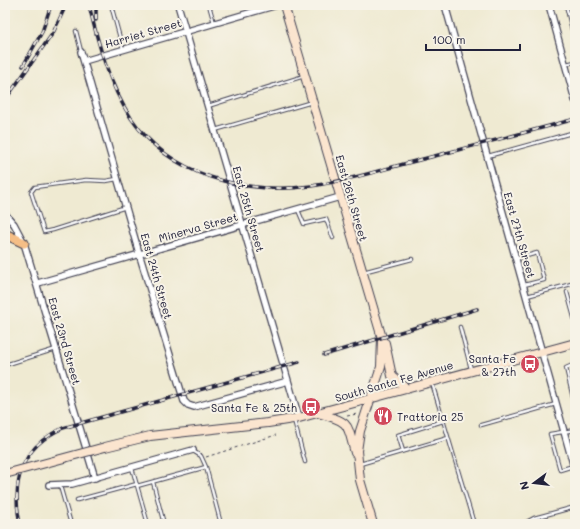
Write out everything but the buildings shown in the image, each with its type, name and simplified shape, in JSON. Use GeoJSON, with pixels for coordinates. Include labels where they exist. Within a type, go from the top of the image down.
{"type":"FeatureCollection","features":[{"type":"Feature","properties":{"kind":"main road","name":"East 26th Street"},"geometry":{"type":"LineString","coordinates":[[284,5],[382,338],[381,367],[371,399]]}},
{"type":"Feature","properties":{"kind":"main road"},"geometry":{"type":"LineString","coordinates":[[5,234],[24,243]]}},
{"type":"Feature","properties":{"kind":"main road"},"geometry":{"type":"LineString","coordinates":[[379,327],[386,347],[392,376],[406,389]]}},
{"type":"Feature","properties":{"kind":"main road","name":"South Santa Fe Avenue"},"geometry":{"type":"LineString","coordinates":[[5,474],[150,436],[296,419],[575,343]]}},
{"type":"Feature","properties":{"kind":"main road"},"geometry":{"type":"LineString","coordinates":[[358,464],[357,451],[360,431],[371,399]]}},
{"type":"Feature","properties":{"kind":"main road"},"geometry":{"type":"LineString","coordinates":[[320,413],[340,419],[346,423],[373,524]]}},
{"type":"Feature","properties":{"kind":"street","name":"East 25th Street"},"geometry":{"type":"LineString","coordinates":[[178,5],[288,381],[296,419]]}},
{"type":"Feature","properties":{"kind":"street","name":"Harriet Street"},"geometry":{"type":"LineString","coordinates":[[84,61],[277,5]]}},
{"type":"Feature","properties":{"kind":"street","name":"East 27th Street"},"geometry":{"type":"LineString","coordinates":[[445,5],[574,469]]}},
{"type":"Feature","properties":{"kind":"street"},"geometry":{"type":"LineString","coordinates":[[549,5],[575,100]]}},
{"type":"Feature","properties":{"kind":"street","name":"East 24th Street"},"geometry":{"type":"LineString","coordinates":[[81,52],[181,395],[188,405],[194,406],[288,381]]}},
{"type":"Feature","properties":{"kind":"street","name":"Minerva Street"},"geometry":{"type":"LineString","coordinates":[[38,283],[340,197]]}},
{"type":"Feature","properties":{"kind":"street","name":"East 23rd Street"},"geometry":{"type":"LineString","coordinates":[[5,214],[14,224],[24,243],[38,283],[95,478]]}},
{"type":"Feature","properties":{"kind":"street"},"geometry":{"type":"LineString","coordinates":[[49,486],[60,486],[95,478],[193,450]]}},
{"type":"Feature","properties":{"kind":"lane"},"geometry":{"type":"LineString","coordinates":[[111,5],[124,49]]}},
{"type":"Feature","properties":{"kind":"lane"},"geometry":{"type":"LineString","coordinates":[[209,5],[214,23]]}},
{"type":"Feature","properties":{"kind":"lane"},"geometry":{"type":"LineString","coordinates":[[566,5],[575,42]]}},
{"type":"Feature","properties":{"kind":"lane"},"geometry":{"type":"LineString","coordinates":[[76,31],[81,52]]}},
{"type":"Feature","properties":{"kind":"lane"},"geometry":{"type":"LineString","coordinates":[[565,64],[575,62]]}},
{"type":"Feature","properties":{"kind":"lane"},"geometry":{"type":"LineString","coordinates":[[208,106],[305,76]]}},
{"type":"Feature","properties":{"kind":"lane"},"geometry":{"type":"LineString","coordinates":[[215,130],[312,102]]}},
{"type":"Feature","properties":{"kind":"lane"},"geometry":{"type":"LineString","coordinates":[[488,156],[575,132]]}},
{"type":"Feature","properties":{"kind":"lane"},"geometry":{"type":"LineString","coordinates":[[118,179],[106,181],[86,180],[35,187],[32,192],[44,232],[126,207]]}},
{"type":"Feature","properties":{"kind":"lane"},"geometry":{"type":"LineString","coordinates":[[298,209],[304,224],[326,219],[333,238]]}},
{"type":"Feature","properties":{"kind":"lane"},"geometry":{"type":"LineString","coordinates":[[516,259],[536,253],[544,280],[524,286]]}},
{"type":"Feature","properties":{"kind":"lane"},"geometry":{"type":"LineString","coordinates":[[363,272],[412,259]]}},
{"type":"Feature","properties":{"kind":"lane"},"geometry":{"type":"LineString","coordinates":[[527,296],[575,283]]}},
{"type":"Feature","properties":{"kind":"lane"},"geometry":{"type":"LineString","coordinates":[[567,292],[575,321]]}},
{"type":"Feature","properties":{"kind":"lane"},"geometry":{"type":"LineString","coordinates":[[460,327],[472,371]]}},
{"type":"Feature","properties":{"kind":"lane"},"geometry":{"type":"LineString","coordinates":[[5,365],[56,348]]}},
{"type":"Feature","properties":{"kind":"lane"},"geometry":{"type":"LineString","coordinates":[[575,364],[566,368],[575,406]]}},
{"type":"Feature","properties":{"kind":"lane"},"geometry":{"type":"LineString","coordinates":[[431,382],[474,524]]}},
{"type":"Feature","properties":{"kind":"lane"},"geometry":{"type":"LineString","coordinates":[[481,425],[556,404]]}},
{"type":"Feature","properties":{"kind":"lane"},"geometry":{"type":"LineString","coordinates":[[296,419],[305,462]]}},
{"type":"Feature","properties":{"kind":"lane"},"geometry":{"type":"LineString","coordinates":[[403,451],[398,435],[443,421]]}},
{"type":"Feature","properties":{"kind":"lane"},"geometry":{"type":"LineString","coordinates":[[574,469],[560,470],[550,434],[575,430]]}},
{"type":"Feature","properties":{"kind":"lane"},"geometry":{"type":"LineString","coordinates":[[358,464],[448,438]]}},
{"type":"Feature","properties":{"kind":"lane"},"geometry":{"type":"LineString","coordinates":[[193,450],[202,458],[206,467],[221,524]]}},
{"type":"Feature","properties":{"kind":"lane"},"geometry":{"type":"LineString","coordinates":[[132,467],[148,524]]}},
{"type":"Feature","properties":{"kind":"lane"},"geometry":{"type":"LineString","coordinates":[[77,500],[153,482],[206,467]]}},
{"type":"Feature","properties":{"kind":"lane"},"geometry":{"type":"LineString","coordinates":[[153,482],[164,524]]}},
{"type":"Feature","properties":{"kind":"lane"},"geometry":{"type":"LineString","coordinates":[[60,486],[71,524]]}},
{"type":"Feature","properties":{"kind":"lane"},"geometry":{"type":"LineString","coordinates":[[523,524],[534,518],[575,507]]}},
{"type":"Feature","properties":{"kind":"path"},"geometry":{"type":"LineString","coordinates":[[344,417],[357,413]]}},
{"type":"Feature","properties":{"kind":"path"},"geometry":{"type":"LineString","coordinates":[[202,458],[276,435]]}},
{"type":"Feature","properties":{"kind":"railway"},"geometry":{"type":"LineString","coordinates":[[23,66],[42,32],[51,5]]}},
{"type":"Feature","properties":{"kind":"railway"},"geometry":{"type":"LineString","coordinates":[[5,100],[53,33],[66,5]]}},
{"type":"Feature","properties":{"kind":"railway"},"geometry":{"type":"LineString","coordinates":[[89,5],[100,49],[116,92],[131,118],[147,138],[166,154],[188,167],[211,177],[235,184],[286,188],[325,184],[353,178],[575,119]]}},
{"type":"Feature","properties":{"kind":"railway"},"geometry":{"type":"LineString","coordinates":[[96,5],[96,20]]}},
{"type":"Feature","properties":{"kind":"railway"},"geometry":{"type":"LineString","coordinates":[[324,355],[477,309]]}},
{"type":"Feature","properties":{"kind":"railway"},"geometry":{"type":"LineString","coordinates":[[20,524],[17,494],[22,467],[37,445],[49,436],[63,428],[299,362]]}},
{"type":"Feature","properties":{"kind":"railway"},"geometry":{"type":"LineString","coordinates":[[5,511],[9,524]]}},
{"type":"Feature","properties":{"kind":"place","name":"Santa Fe & 27th"},"geometry":{"type":"Point","coordinates":[530,364]}},
{"type":"Feature","properties":{"kind":"place","name":"Santa Fe & 25th"},"geometry":{"type":"Point","coordinates":[311,407]}},
{"type":"Feature","properties":{"kind":"place","name":"Trattoria 25"},"geometry":{"type":"Point","coordinates":[383,416]}}]}
